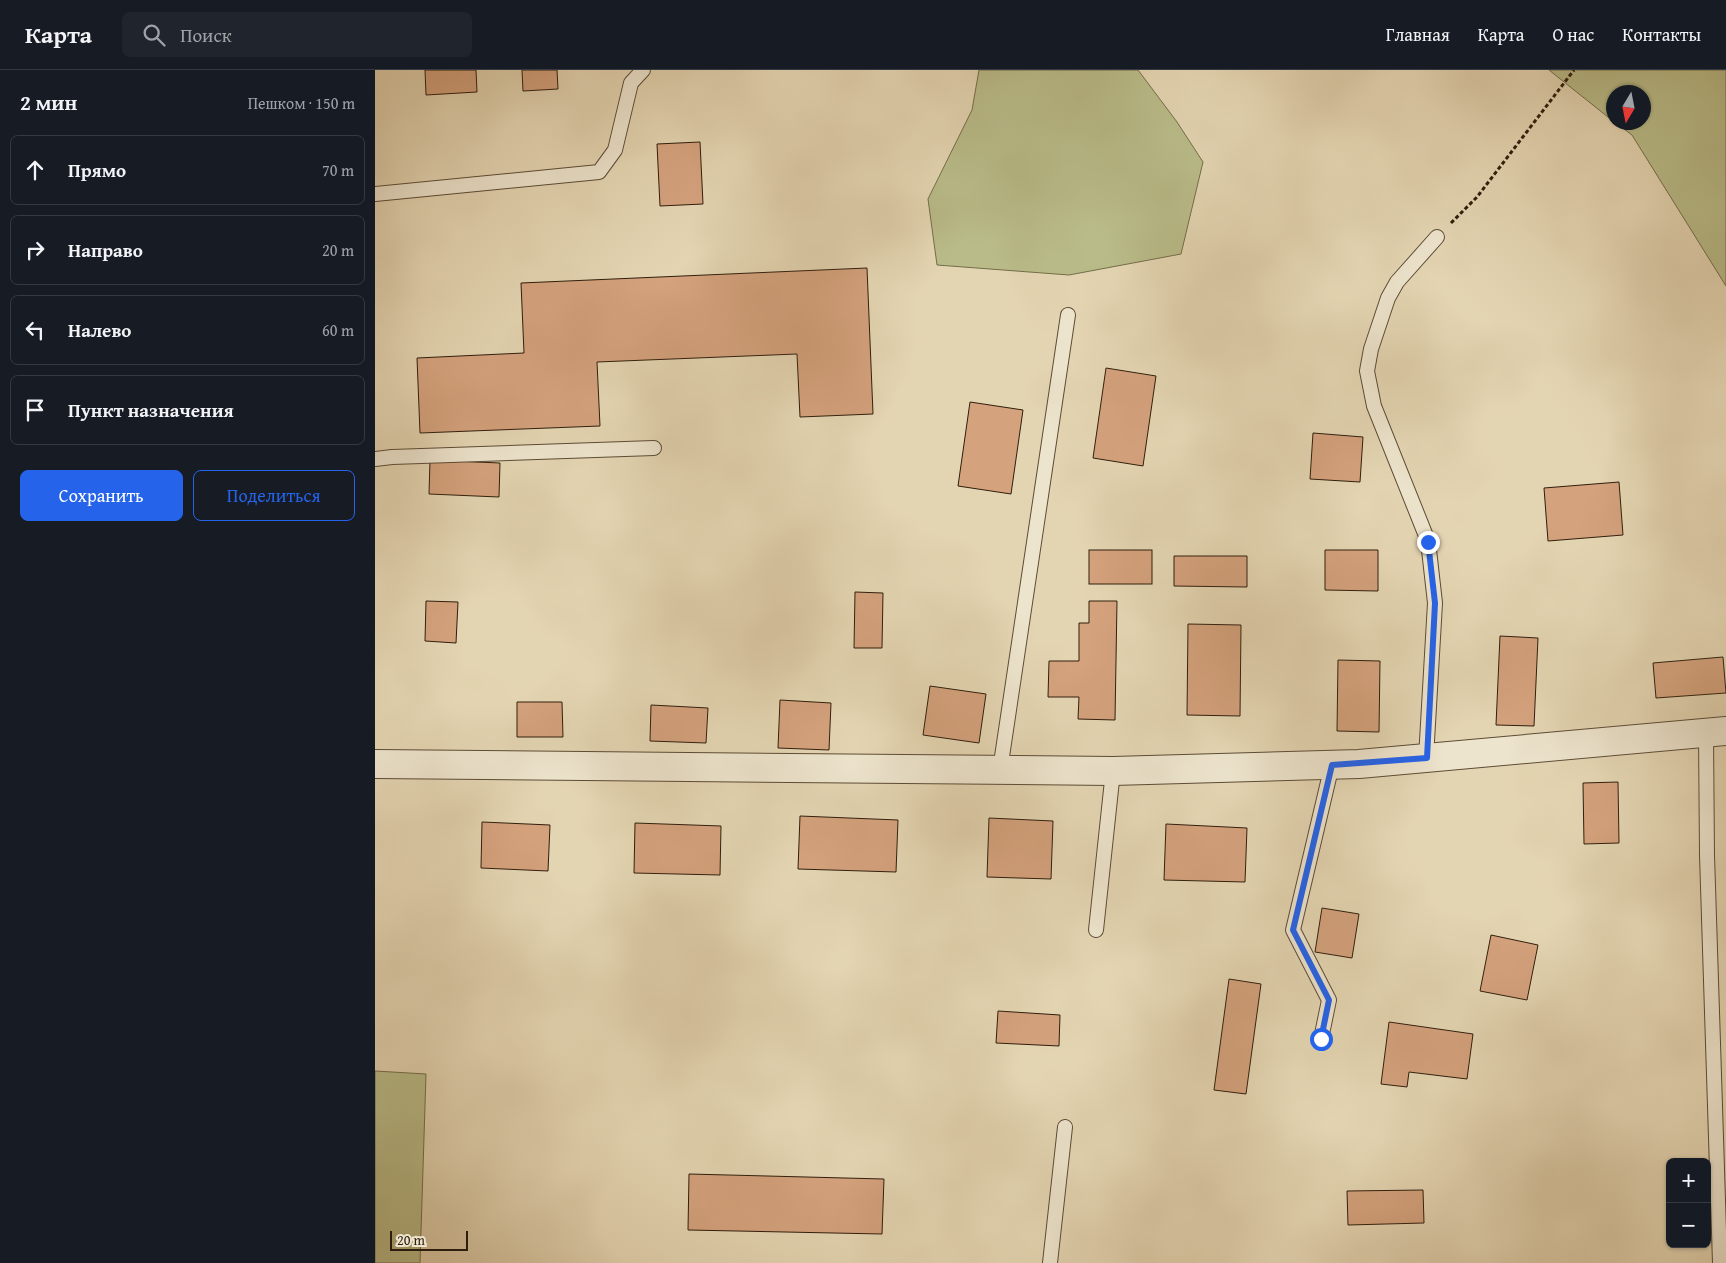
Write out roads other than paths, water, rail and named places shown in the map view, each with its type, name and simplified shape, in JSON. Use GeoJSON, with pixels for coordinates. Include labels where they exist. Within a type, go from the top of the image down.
{"type":"FeatureCollection","features":[{"type":"Feature","properties":{"kind":"street"},"geometry":{"type":"LineString","coordinates":[[375,764],[1113,771],[1332,765],[1716,732]]}},
{"type":"Feature","properties":{"kind":"lane"},"geometry":{"type":"LineString","coordinates":[[375,194],[599,172],[615,150],[631,83],[643,70]]}},
{"type":"Feature","properties":{"kind":"lane"},"geometry":{"type":"LineString","coordinates":[[1427,758],[1435,603],[1428,542],[1374,406],[1367,371],[1371,349],[1388,298],[1397,282],[1437,237]]}},
{"type":"Feature","properties":{"kind":"lane"},"geometry":{"type":"LineString","coordinates":[[1000,770],[1068,315]]}},
{"type":"Feature","properties":{"kind":"lane"},"geometry":{"type":"LineString","coordinates":[[375,459],[654,448]]}},
{"type":"Feature","properties":{"kind":"lane"},"geometry":{"type":"LineString","coordinates":[[1716,732],[1707,864],[1720,1263]]}},
{"type":"Feature","properties":{"kind":"lane"},"geometry":{"type":"LineString","coordinates":[[1321,1039],[1329,1000],[1293,930],[1332,765]]}},
{"type":"Feature","properties":{"kind":"lane"},"geometry":{"type":"LineString","coordinates":[[1096,930],[1113,771]]}},
{"type":"Feature","properties":{"kind":"lane"},"geometry":{"type":"LineString","coordinates":[[1050,1263],[1065,1127]]}}]}
